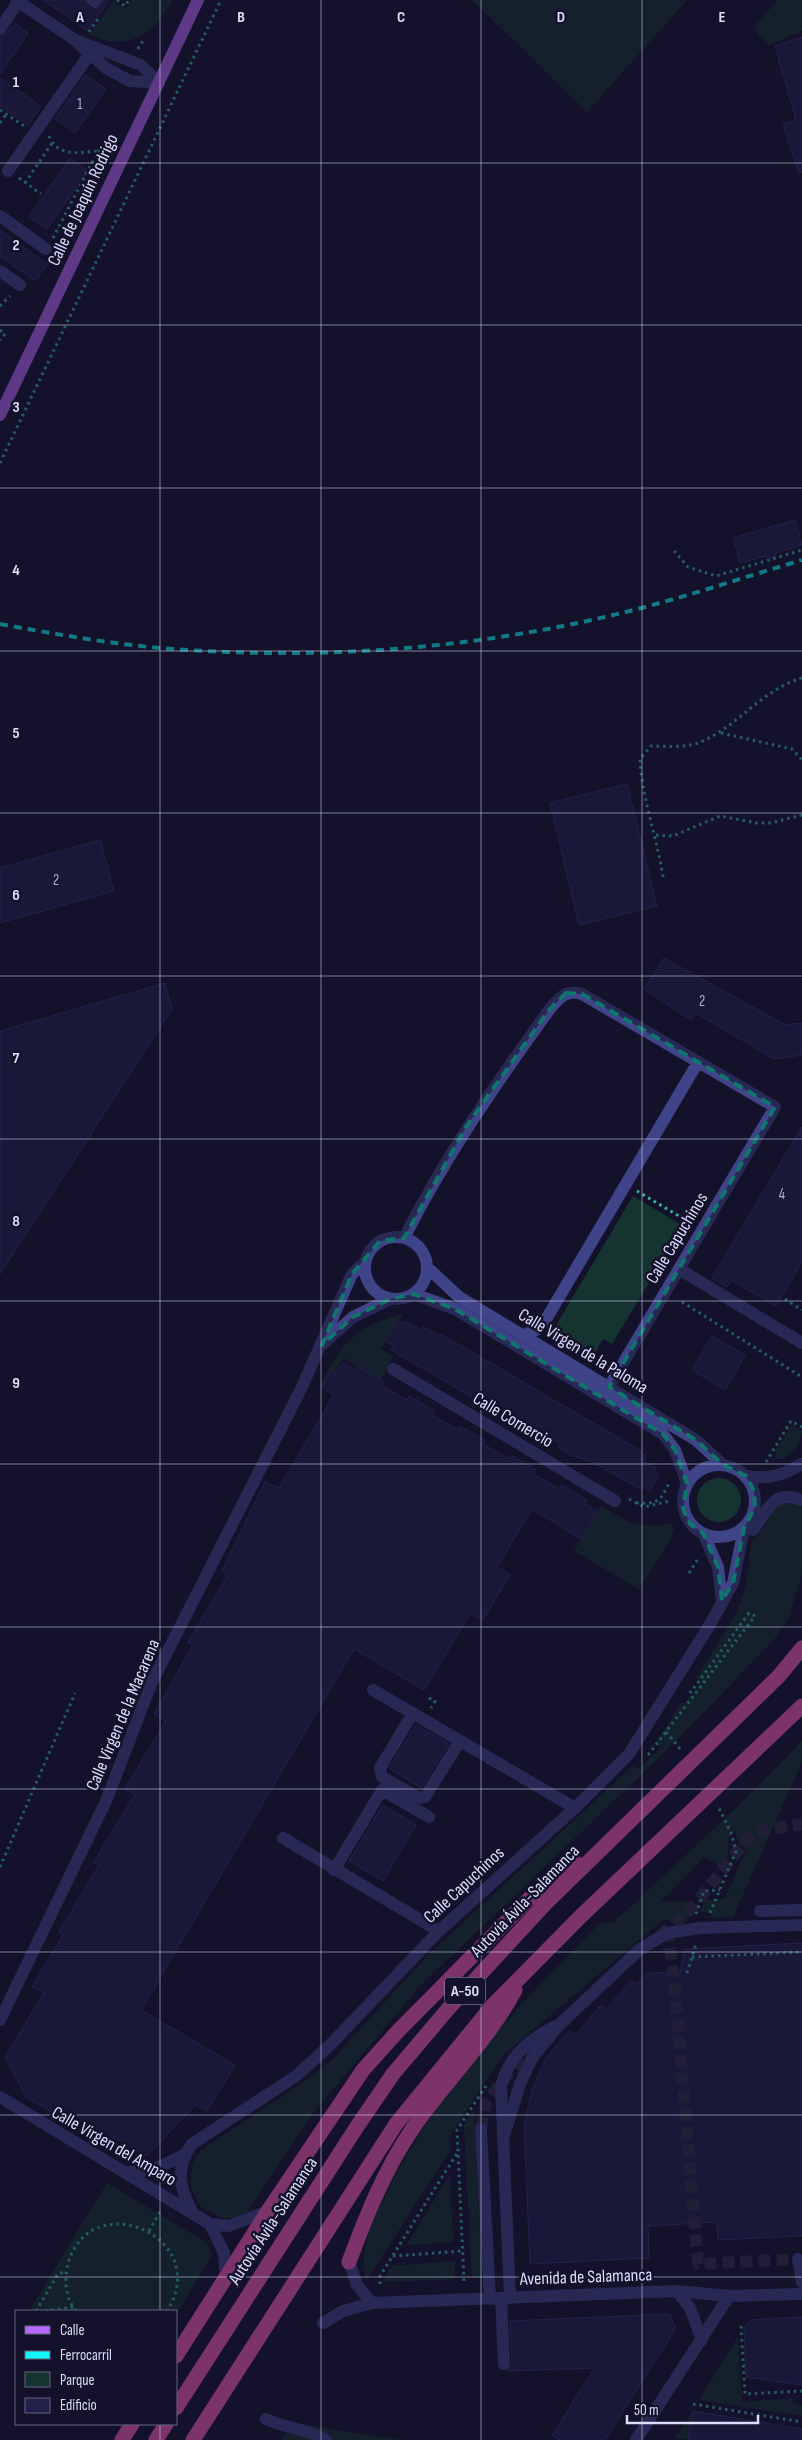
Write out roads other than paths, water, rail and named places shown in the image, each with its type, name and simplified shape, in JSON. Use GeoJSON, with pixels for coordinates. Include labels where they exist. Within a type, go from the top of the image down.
{"type":"FeatureCollection","features":[{"type":"Feature","properties":{"kind":"highway","name":"Autovía Ávila-Salamanca"},"geometry":{"type":"LineString","coordinates":[[178,2405],[392,2074],[448,2009],[545,1904],[779,1676],[802,1648]]}},
{"type":"Feature","properties":{"kind":"highway","name":"A-50"},"geometry":{"type":"LineString","coordinates":[[193,2440],[396,2124],[493,2006],[521,1980],[581,1916],[802,1706]]}},
{"type":"Feature","properties":{"kind":"highway"},"geometry":{"type":"LineString","coordinates":[[178,2353],[268,2211],[363,2070],[399,2030],[538,1890],[614,1836]]}},
{"type":"Feature","properties":{"kind":"highway"},"geometry":{"type":"LineString","coordinates":[[349,2262],[369,2208],[412,2130],[441,2089],[502,2016],[521,1980]]}},
{"type":"Feature","properties":{"kind":"highway"},"geometry":{"type":"LineString","coordinates":[[122,2440],[131,2425]]}},
{"type":"Feature","properties":{"kind":"highway"},"geometry":{"type":"LineString","coordinates":[[156,2440],[165,2425]]}},
{"type":"Feature","properties":{"kind":"main road","name":"Calle de Joaquín Rodrigo"},"geometry":{"type":"LineString","coordinates":[[0,415],[198,0]]}},
{"type":"Feature","properties":{"kind":"street"},"geometry":{"type":"LineString","coordinates":[[0,29],[17,1],[78,41],[141,65],[159,83]]}},
{"type":"Feature","properties":{"kind":"street"},"geometry":{"type":"LineString","coordinates":[[78,41],[89,54],[106,68],[130,82],[159,83]]}},
{"type":"Feature","properties":{"kind":"street"},"geometry":{"type":"LineString","coordinates":[[8,171],[89,54]]}},
{"type":"Feature","properties":{"kind":"street"},"geometry":{"type":"LineString","coordinates":[[0,216],[46,250]]}},
{"type":"Feature","properties":{"kind":"street"},"geometry":{"type":"LineString","coordinates":[[0,271],[20,285]]}},
{"type":"Feature","properties":{"kind":"street"},"geometry":{"type":"LineString","coordinates":[[404,1238],[466,1127],[560,997],[572,992],[582,994],[698,1062],[545,1321],[536,1330],[524,1335]]}},
{"type":"Feature","properties":{"kind":"street","name":"Calle Capuchinos"},"geometry":{"type":"LineString","coordinates":[[609,1387],[775,1107],[698,1062]]}},
{"type":"Feature","properties":{"kind":"street"},"geometry":{"type":"LineString","coordinates":[[392,1237],[404,1238],[416,1244],[424,1255],[427,1268],[424,1282],[414,1294],[402,1299],[390,1299],[375,1292],[366,1277],[366,1261],[371,1250],[380,1241],[392,1237]]}},
{"type":"Feature","properties":{"kind":"street","name":"Calle Virgen de la Macarena"},"geometry":{"type":"LineString","coordinates":[[0,2020],[106,1801],[152,1682],[322,1345],[339,1299],[352,1274],[366,1261]]}},
{"type":"Feature","properties":{"kind":"street","name":"Calle Virgen de la Paloma"},"geometry":{"type":"LineString","coordinates":[[427,1268],[459,1297],[696,1440],[722,1464]]}},
{"type":"Feature","properties":{"kind":"street"},"geometry":{"type":"LineString","coordinates":[[679,1269],[802,1343]]}},
{"type":"Feature","properties":{"kind":"street","name":"Calle Virgen de la Paloma"},"geometry":{"type":"LineString","coordinates":[[414,1294],[455,1308],[663,1434],[675,1450],[687,1483]]}},
{"type":"Feature","properties":{"kind":"street","name":"Calle Virgen de la Macarena"},"geometry":{"type":"LineString","coordinates":[[322,1345],[353,1317],[390,1299]]}},
{"type":"Feature","properties":{"kind":"street","name":"Calle Comercio"},"geometry":{"type":"LineString","coordinates":[[394,1370],[616,1500]]}},
{"type":"Feature","properties":{"kind":"street"},"geometry":{"type":"LineString","coordinates":[[722,1464],[735,1468],[746,1476],[754,1491],[755,1507],[751,1518],[744,1528],[731,1535],[717,1538],[703,1534],[690,1524],[684,1509],[682,1496],[687,1483],[696,1472],[708,1466],[722,1464]]}},
{"type":"Feature","properties":{"kind":"street"},"geometry":{"type":"LineString","coordinates":[[746,1476],[759,1478],[775,1477],[802,1464]]}},
{"type":"Feature","properties":{"kind":"street"},"geometry":{"type":"LineString","coordinates":[[755,1507],[774,1494],[784,1492],[802,1494]]}},
{"type":"Feature","properties":{"kind":"street"},"geometry":{"type":"LineString","coordinates":[[740,1545],[758,1524],[763,1512],[775,1500],[785,1498],[802,1500]]}},
{"type":"Feature","properties":{"kind":"street","name":"Calle Capuchinos"},"geometry":{"type":"LineString","coordinates":[[123,2172],[142,2173],[156,2169],[185,2154],[205,2134],[296,2076],[329,2046],[439,1931],[575,1808],[629,1754],[709,1626],[733,1583],[744,1528]]}},
{"type":"Feature","properties":{"kind":"street"},"geometry":{"type":"LineString","coordinates":[[703,1534],[718,1567],[722,1601]]}},
{"type":"Feature","properties":{"kind":"street"},"geometry":{"type":"LineString","coordinates":[[373,1690],[575,1808]]}},
{"type":"Feature","properties":{"kind":"street"},"geometry":{"type":"LineString","coordinates":[[413,1713],[380,1768],[382,1777],[419,1798],[425,1797],[460,1741]]}},
{"type":"Feature","properties":{"kind":"street"},"geometry":{"type":"LineString","coordinates":[[334,1870],[382,1790],[429,1817]]}},
{"type":"Feature","properties":{"kind":"street"},"geometry":{"type":"LineString","coordinates":[[283,1838],[439,1931]]}},
{"type":"Feature","properties":{"kind":"street"},"geometry":{"type":"LineString","coordinates":[[760,1911],[802,1910]]}},
{"type":"Feature","properties":{"kind":"street"},"geometry":{"type":"LineString","coordinates":[[503,2139],[520,2084],[532,2058],[560,2024],[640,1949],[667,1933],[700,1928],[802,1926]]}},
{"type":"Feature","properties":{"kind":"street"},"geometry":{"type":"LineString","coordinates":[[500,2298],[503,2139],[500,2106],[501,2086],[505,2070],[526,2044],[540,2033],[560,2024]]}},
{"type":"Feature","properties":{"kind":"street","name":"Calle Virgen del Amparo"},"geometry":{"type":"LineString","coordinates":[[0,2097],[210,2224]]}},
{"type":"Feature","properties":{"kind":"street"},"geometry":{"type":"LineString","coordinates":[[481,2129],[500,2298],[504,2364]]}},
{"type":"Feature","properties":{"kind":"street"},"geometry":{"type":"LineString","coordinates":[[185,2154],[181,2164],[181,2179],[183,2194],[192,2212]]}},
{"type":"Feature","properties":{"kind":"street"},"geometry":{"type":"LineString","coordinates":[[210,2224],[229,2226],[268,2211]]}},
{"type":"Feature","properties":{"kind":"street"},"geometry":{"type":"LineString","coordinates":[[210,2224],[224,2253],[226,2278]]}},
{"type":"Feature","properties":{"kind":"street"},"geometry":{"type":"LineString","coordinates":[[798,2259],[802,2282]]}},
{"type":"Feature","properties":{"kind":"street"},"geometry":{"type":"LineString","coordinates":[[349,2262],[357,2285],[372,2303]]}},
{"type":"Feature","properties":{"kind":"street"},"geometry":{"type":"LineString","coordinates":[[676,2291],[690,2308],[702,2340]]}},
{"type":"Feature","properties":{"kind":"street","name":"Avenida de Salamanca"},"geometry":{"type":"LineString","coordinates":[[323,2323],[343,2311],[372,2303],[676,2291],[730,2296],[802,2294]]}},
{"type":"Feature","properties":{"kind":"street"},"geometry":{"type":"LineString","coordinates":[[636,2440],[730,2296]]}},
{"type":"Feature","properties":{"kind":"street"},"geometry":{"type":"LineString","coordinates":[[266,2419],[285,2428],[318,2434],[326,2440]]}},
{"type":"Feature","properties":{"kind":"tunnel"},"geometry":{"type":"LineString","coordinates":[[660,1936],[692,1908],[753,1832],[802,1824]]}},
{"type":"Feature","properties":{"kind":"tunnel"},"geometry":{"type":"LineString","coordinates":[[667,1930],[674,1977],[698,2264],[798,2259]]}},
{"type":"Feature","properties":{"kind":"tunnel"},"geometry":{"type":"LineString","coordinates":[[481,2129],[486,2103],[510,2071],[537,2047]]}},
{"type":"Feature","properties":{"kind":"railway"},"geometry":{"type":"LineString","coordinates":[[0,624],[112,643],[207,651],[323,653],[381,650],[496,638],[553,628],[658,604],[802,560]]}}]}
